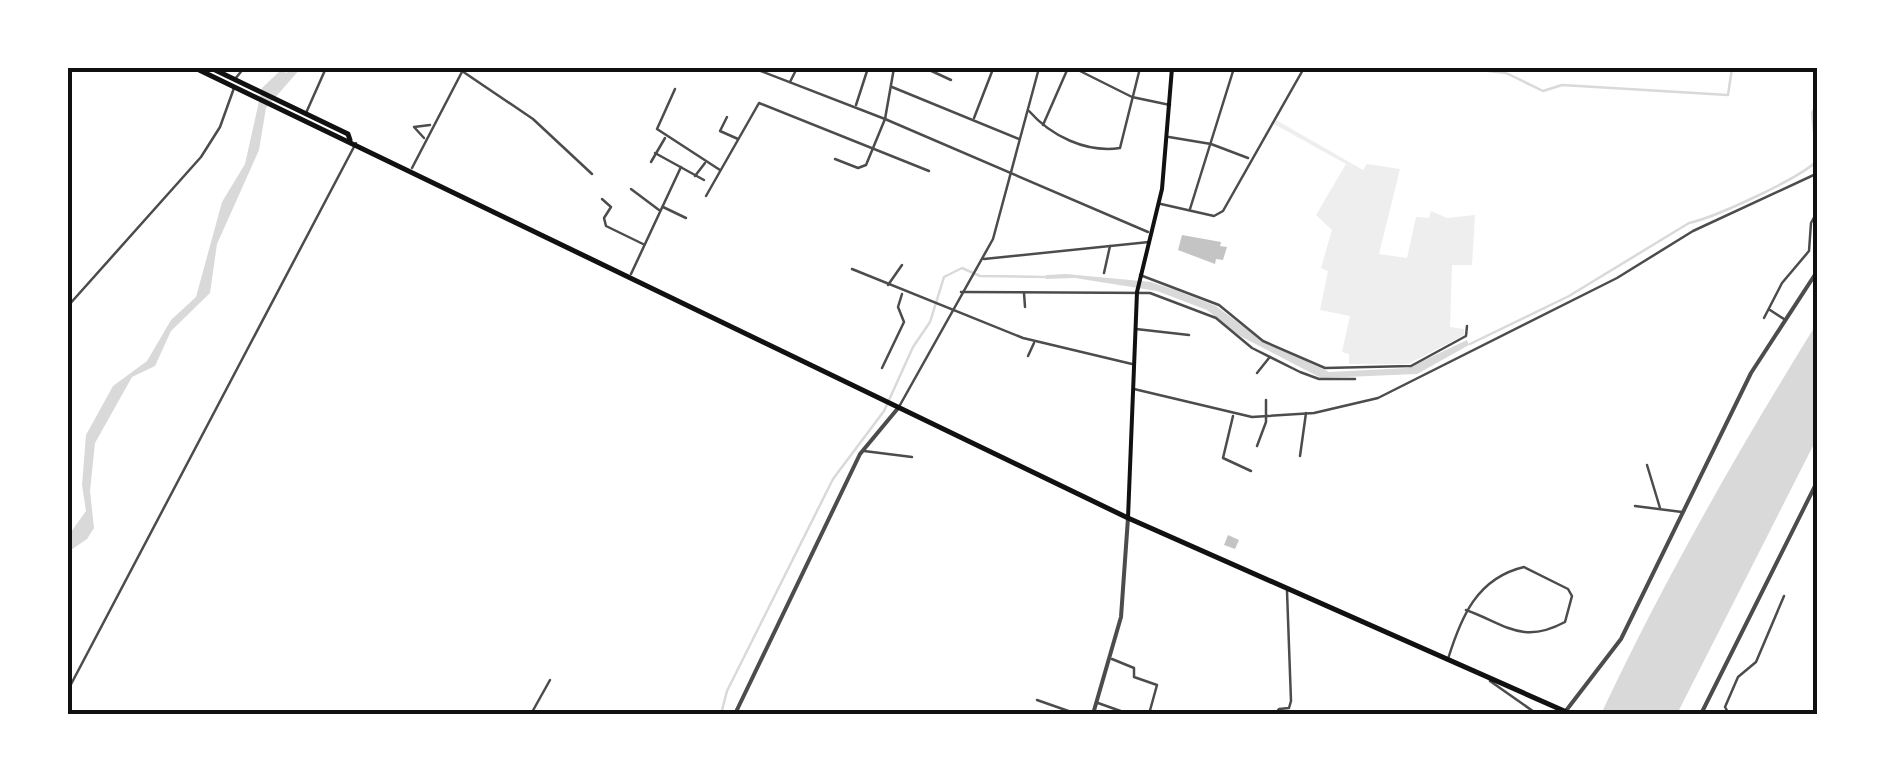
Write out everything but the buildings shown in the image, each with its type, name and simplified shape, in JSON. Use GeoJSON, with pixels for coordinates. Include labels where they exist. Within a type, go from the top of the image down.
{"type":"FeatureCollection","features":[{"type":"Feature","properties":{"kind":"highway"},"geometry":{"type":"LineString","coordinates":[[196,68],[348,134],[353,141],[411,170],[1128,518],[1567,714]]}},
{"type":"Feature","properties":{"kind":"highway"},"geometry":{"type":"LineString","coordinates":[[211,68],[237,84]]}},
{"type":"Feature","properties":{"kind":"main road"},"geometry":{"type":"LineString","coordinates":[[1128,518],[1137,290],[1160,204],[1172,68]]}},
{"type":"Feature","properties":{"kind":"street"},"geometry":{"type":"LineString","coordinates":[[68,306],[200,156],[220,127],[244,68]]}},
{"type":"Feature","properties":{"kind":"street"},"geometry":{"type":"LineString","coordinates":[[302,115],[326,68]]}},
{"type":"Feature","properties":{"kind":"street"},"geometry":{"type":"LineString","coordinates":[[753,68],[885,118],[1152,233]]}},
{"type":"Feature","properties":{"kind":"street"},"geometry":{"type":"LineString","coordinates":[[790,83],[797,68]]}},
{"type":"Feature","properties":{"kind":"street"},"geometry":{"type":"LineString","coordinates":[[856,107],[868,68]]}},
{"type":"Feature","properties":{"kind":"street"},"geometry":{"type":"LineString","coordinates":[[835,159],[863,167],[885,118],[894,68]]}},
{"type":"Feature","properties":{"kind":"street"},"geometry":{"type":"LineString","coordinates":[[925,68],[951,80]]}},
{"type":"Feature","properties":{"kind":"street"},"geometry":{"type":"LineString","coordinates":[[973,119],[992,68]]}},
{"type":"Feature","properties":{"kind":"street"},"geometry":{"type":"LineString","coordinates":[[735,714],[863,450],[983,259],[1001,217],[1039,68]]}},
{"type":"Feature","properties":{"kind":"street"},"geometry":{"type":"LineString","coordinates":[[1043,127],[1071,68],[1132,97],[1170,105]]}},
{"type":"Feature","properties":{"kind":"street"},"geometry":{"type":"LineString","coordinates":[[1028,110],[1043,127],[1087,147],[1120,148],[1140,68]]}},
{"type":"Feature","properties":{"kind":"street"},"geometry":{"type":"LineString","coordinates":[[1190,210],[1234,68]]}},
{"type":"Feature","properties":{"kind":"street"},"geometry":{"type":"LineString","coordinates":[[1160,204],[1219,214],[1304,68]]}},
{"type":"Feature","properties":{"kind":"street"},"geometry":{"type":"LineString","coordinates":[[411,170],[462,69],[533,119],[592,174]]}},
{"type":"Feature","properties":{"kind":"street"},"geometry":{"type":"LineString","coordinates":[[892,87],[1020,139]]}},
{"type":"Feature","properties":{"kind":"street"},"geometry":{"type":"LineString","coordinates":[[675,89],[656,128],[721,170]]}},
{"type":"Feature","properties":{"kind":"street"},"geometry":{"type":"LineString","coordinates":[[706,196],[759,103],[929,171]]}},
{"type":"Feature","properties":{"kind":"street"},"geometry":{"type":"LineString","coordinates":[[727,117],[720,131],[739,140]]}},
{"type":"Feature","properties":{"kind":"street"},"geometry":{"type":"LineString","coordinates":[[424,138],[414,128],[431,125]]}},
{"type":"Feature","properties":{"kind":"street"},"geometry":{"type":"LineString","coordinates":[[651,162],[666,136]]}},
{"type":"Feature","properties":{"kind":"street"},"geometry":{"type":"LineString","coordinates":[[1168,137],[1211,144],[1250,159]]}},
{"type":"Feature","properties":{"kind":"street"},"geometry":{"type":"LineString","coordinates":[[68,690],[353,141]]}},
{"type":"Feature","properties":{"kind":"street"},"geometry":{"type":"LineString","coordinates":[[655,154],[704,180]]}},
{"type":"Feature","properties":{"kind":"street"},"geometry":{"type":"LineString","coordinates":[[695,176],[706,162]]}},
{"type":"Feature","properties":{"kind":"street"},"geometry":{"type":"LineString","coordinates":[[630,277],[681,167]]}},
{"type":"Feature","properties":{"kind":"street"},"geometry":{"type":"LineString","coordinates":[[1134,389],[1233,415],[1306,413],[1352,405],[1403,388],[1634,268],[1693,231],[1818,173]]}},
{"type":"Feature","properties":{"kind":"street"},"geometry":{"type":"LineString","coordinates":[[631,189],[661,209],[686,218]]}},
{"type":"Feature","properties":{"kind":"street"},"geometry":{"type":"LineString","coordinates":[[602,199],[611,207],[604,218],[606,226],[644,245]]}},
{"type":"Feature","properties":{"kind":"street"},"geometry":{"type":"LineString","coordinates":[[1764,318],[1782,283],[1809,252],[1818,210]]}},
{"type":"Feature","properties":{"kind":"street"},"geometry":{"type":"LineString","coordinates":[[983,259],[1149,242]]}},
{"type":"Feature","properties":{"kind":"street"},"geometry":{"type":"LineString","coordinates":[[1104,273],[1110,246]]}},
{"type":"Feature","properties":{"kind":"street"},"geometry":{"type":"LineString","coordinates":[[887,286],[902,266]]}},
{"type":"Feature","properties":{"kind":"street"},"geometry":{"type":"LineString","coordinates":[[852,269],[1024,338],[1133,364]]}},
{"type":"Feature","properties":{"kind":"street"},"geometry":{"type":"LineString","coordinates":[[1567,714],[1620,638],[1751,373],[1818,270]]}},
{"type":"Feature","properties":{"kind":"street"},"geometry":{"type":"LineString","coordinates":[[1140,278],[1219,306],[1264,340],[1324,368],[1411,366],[1466,336],[1466,326]]}},
{"type":"Feature","properties":{"kind":"street"},"geometry":{"type":"LineString","coordinates":[[961,292],[1137,290],[1210,315],[1270,356],[1319,379],[1356,379]]}},
{"type":"Feature","properties":{"kind":"street"},"geometry":{"type":"LineString","coordinates":[[1024,291],[1025,307]]}},
{"type":"Feature","properties":{"kind":"street"},"geometry":{"type":"LineString","coordinates":[[882,368],[904,322],[898,307],[902,292]]}},
{"type":"Feature","properties":{"kind":"street"},"geometry":{"type":"LineString","coordinates":[[1768,310],[1784,320]]}},
{"type":"Feature","properties":{"kind":"street"},"geometry":{"type":"LineString","coordinates":[[1135,329],[1189,335]]}},
{"type":"Feature","properties":{"kind":"street"},"geometry":{"type":"LineString","coordinates":[[1028,356],[1034,341]]}},
{"type":"Feature","properties":{"kind":"street"},"geometry":{"type":"LineString","coordinates":[[1256,373],[1270,356]]}},
{"type":"Feature","properties":{"kind":"street"},"geometry":{"type":"LineString","coordinates":[[1257,446],[1266,416],[1266,400]]}},
{"type":"Feature","properties":{"kind":"street"},"geometry":{"type":"LineString","coordinates":[[1300,456],[1306,413]]}},
{"type":"Feature","properties":{"kind":"street"},"geometry":{"type":"LineString","coordinates":[[1233,415],[1222,455],[1226,461],[1251,471]]}},
{"type":"Feature","properties":{"kind":"street"},"geometry":{"type":"LineString","coordinates":[[863,450],[912,457]]}},
{"type":"Feature","properties":{"kind":"street"},"geometry":{"type":"LineString","coordinates":[[1647,465],[1660,509]]}},
{"type":"Feature","properties":{"kind":"street"},"geometry":{"type":"LineString","coordinates":[[1701,714],[1818,480]]}},
{"type":"Feature","properties":{"kind":"street"},"geometry":{"type":"LineString","coordinates":[[1635,506],[1684,512]]}},
{"type":"Feature","properties":{"kind":"street"},"geometry":{"type":"LineString","coordinates":[[1094,714],[1124,595],[1128,518]]}},
{"type":"Feature","properties":{"kind":"street"},"geometry":{"type":"LineString","coordinates":[[1448,660],[1466,610],[1492,580],[1524,567],[1571,594],[1565,622],[1550,631],[1507,630],[1466,610]]}},
{"type":"Feature","properties":{"kind":"street"},"geometry":{"type":"LineString","coordinates":[[1275,714],[1278,708],[1290,708],[1291,700],[1287,589]]}},
{"type":"Feature","properties":{"kind":"street"},"geometry":{"type":"LineString","coordinates":[[1729,714],[1726,706],[1738,677],[1756,662],[1784,596]]}},
{"type":"Feature","properties":{"kind":"street"},"geometry":{"type":"LineString","coordinates":[[1110,658],[1134,668],[1134,677],[1157,685],[1150,714]]}},
{"type":"Feature","properties":{"kind":"street"},"geometry":{"type":"LineString","coordinates":[[1486,676],[1504,695],[1537,714]]}},
{"type":"Feature","properties":{"kind":"street"},"geometry":{"type":"LineString","coordinates":[[531,714],[550,680]]}},
{"type":"Feature","properties":{"kind":"street"},"geometry":{"type":"LineString","coordinates":[[1038,700],[1077,714]]}},
{"type":"Feature","properties":{"kind":"street"},"geometry":{"type":"LineString","coordinates":[[1097,703],[1128,714]]}},
{"type":"Feature","properties":{"kind":"shaded area"},"geometry":{"type":"Polygon","coordinates":[[[283,68],[288,68],[285,73],[301,68],[266,108],[259,150],[217,244],[210,293],[171,331],[155,366],[132,377],[95,443],[90,491],[94,528],[87,539],[68,552],[68,536],[86,511],[82,485],[86,435],[113,386],[147,361],[171,320],[196,297],[222,202],[245,164],[262,88],[283,68]]]}},
{"type":"Feature","properties":{"kind":"shaded area"},"geometry":{"type":"Polygon","coordinates":[[[1276,120],[1363,170],[1367,164],[1400,169],[1379,254],[1407,258],[1416,217],[1429,218],[1431,211],[1447,218],[1475,215],[1472,265],[1452,265],[1450,327],[1464,329],[1464,335],[1408,364],[1349,364],[1349,354],[1342,352],[1350,316],[1320,310],[1328,271],[1321,268],[1332,230],[1316,215],[1346,164],[1274,124],[1276,120]]]}},
{"type":"Feature","properties":{"kind":"shaded area"},"geometry":{"type":"Polygon","coordinates":[[[1046,275],[1151,282],[1175,290],[1216,306],[1261,340],[1329,372],[1408,368],[1467,340],[1469,345],[1417,374],[1321,378],[1240,336],[1207,310],[1157,291],[1075,278],[1046,279],[1046,275]]]}},
{"type":"Feature","properties":{"kind":"shaded area"},"geometry":{"type":"Polygon","coordinates":[[[1817,323],[1817,438],[1677,714],[1601,714],[1703,516],[1817,323]]]}},
{"type":"Feature","properties":{"kind":"waterway"},"geometry":{"type":"LineString","coordinates":[[1462,68],[1506,73],[1543,91],[1562,85],[1728,95],[1732,68]]}},
{"type":"Feature","properties":{"kind":"waterway"},"geometry":{"type":"LineString","coordinates":[[1470,344],[1569,296],[1689,223],[1756,196],[1807,169],[1817,161],[1812,113],[1818,103]]}},
{"type":"Feature","properties":{"kind":"waterway"},"geometry":{"type":"LineString","coordinates":[[721,714],[727,691],[833,479],[884,411],[913,347],[930,322],[944,277],[962,268],[980,276],[1046,277]]}}]}
